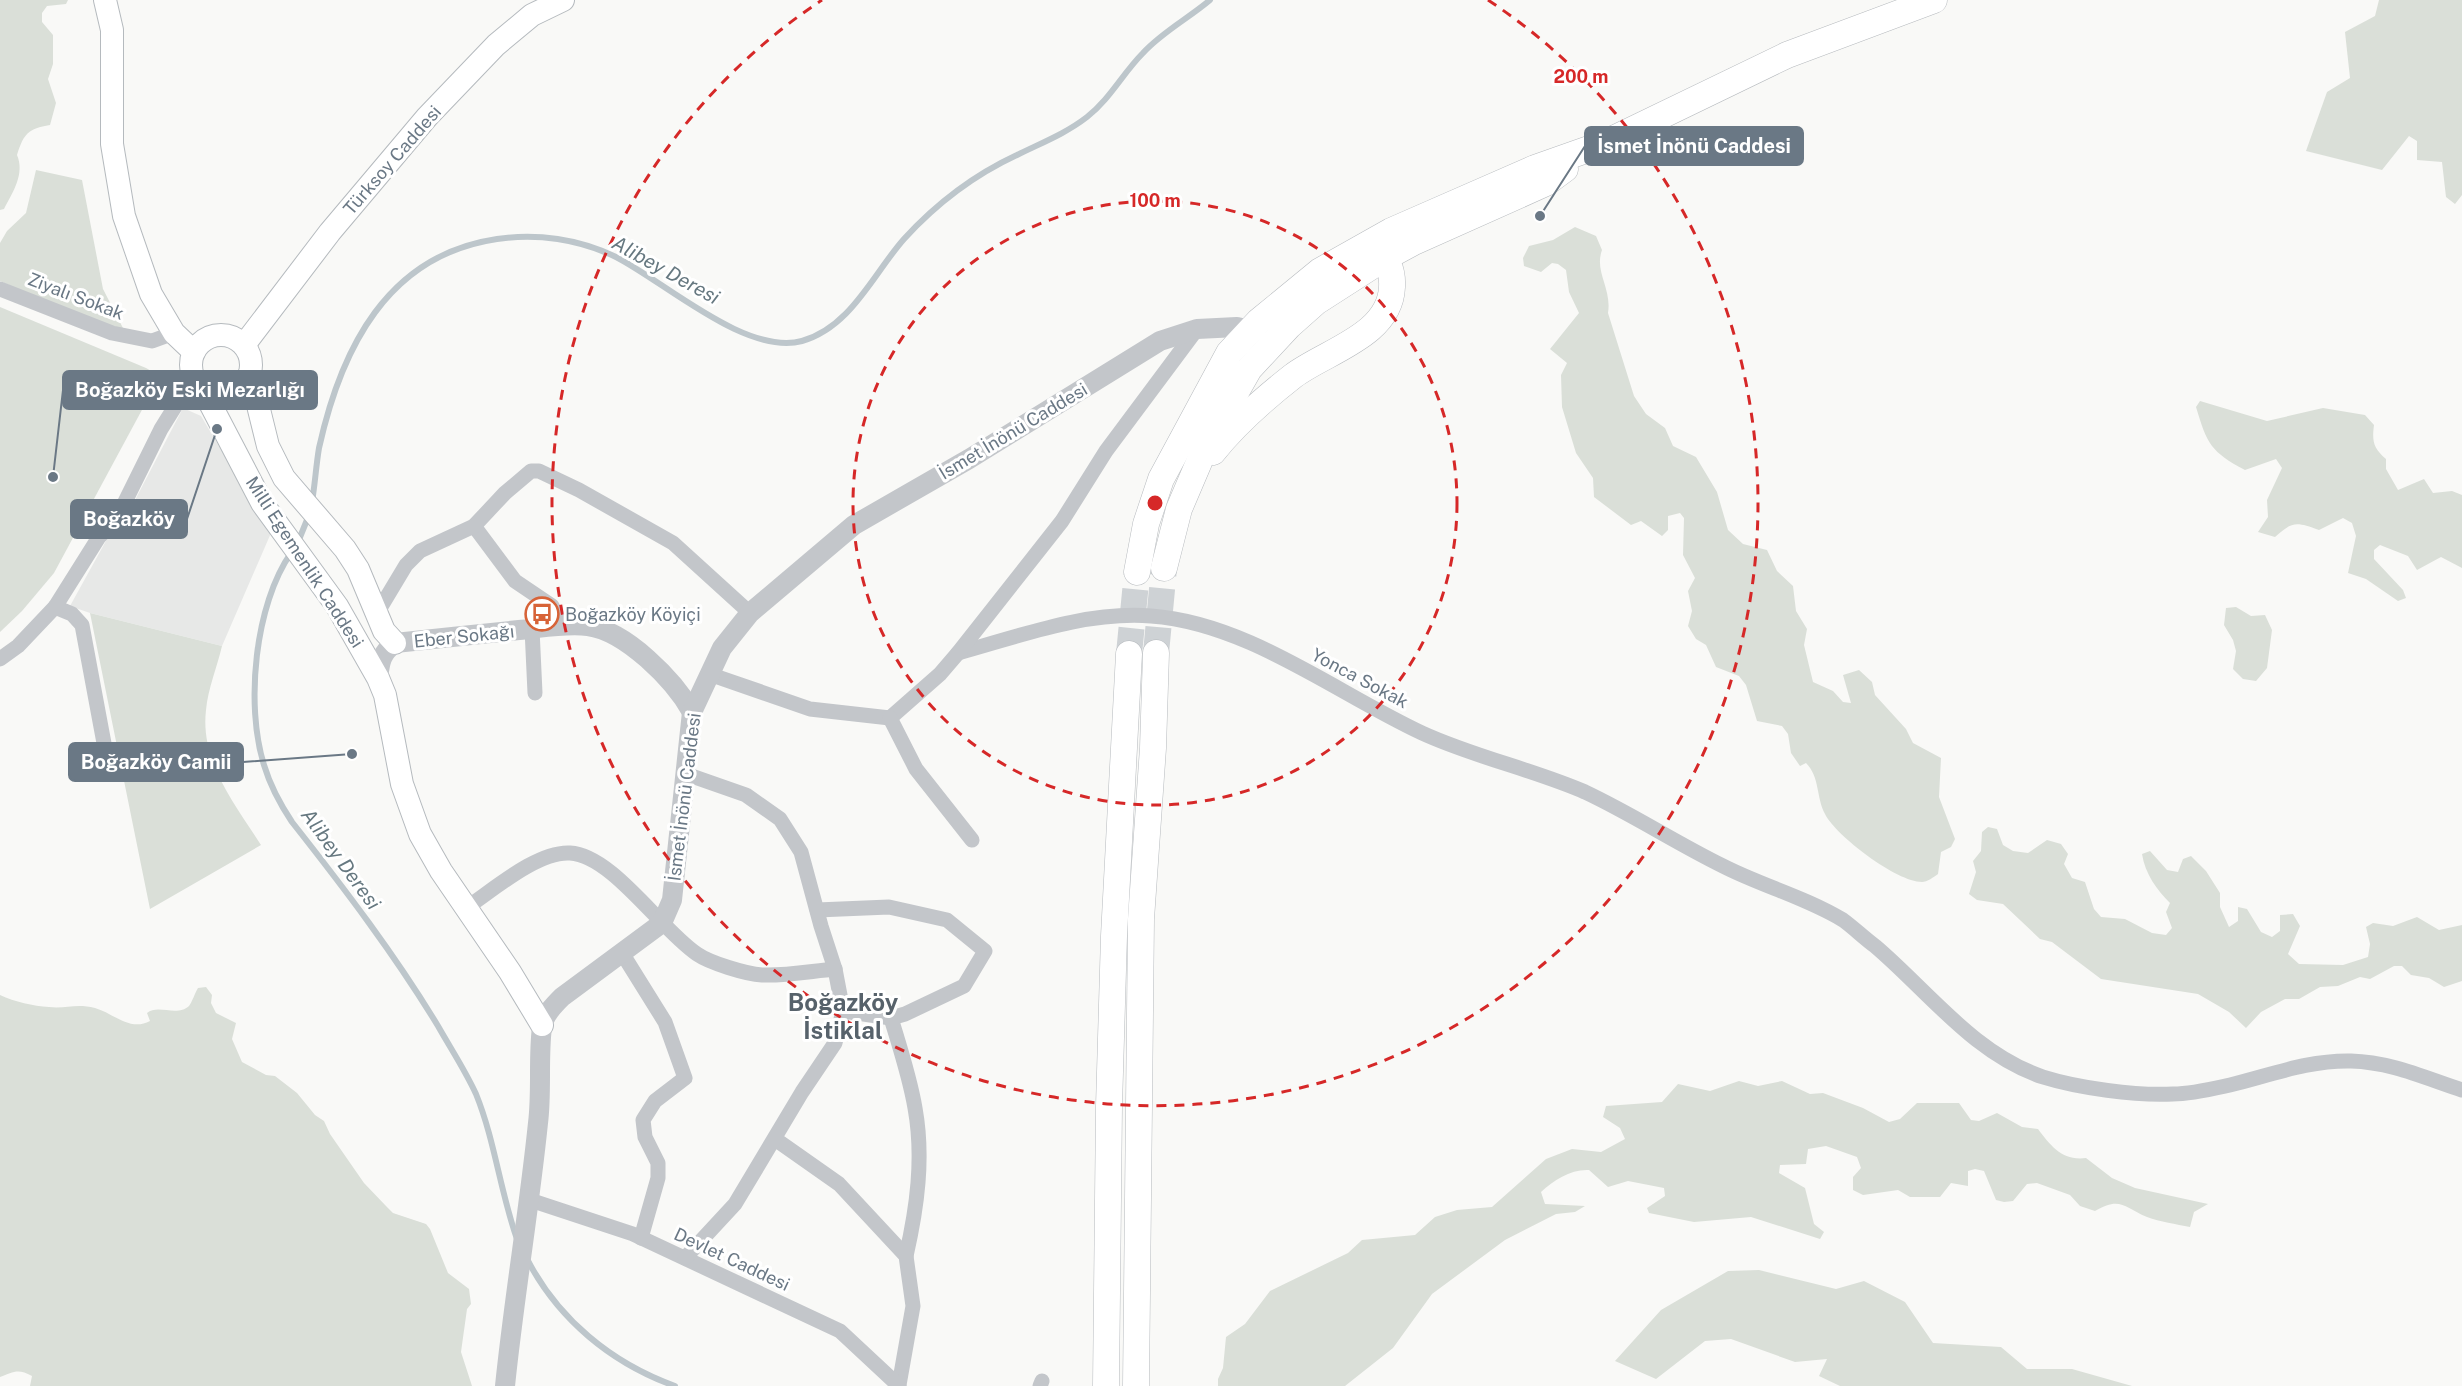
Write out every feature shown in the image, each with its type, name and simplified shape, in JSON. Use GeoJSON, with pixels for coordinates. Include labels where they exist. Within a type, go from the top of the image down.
{"type":"FeatureCollection","features":[{"type":"Feature","properties":{"kind":"main road"},"geometry":{"type":"LineString","coordinates":[[105,0],[112,30],[112,144],[124,216],[151,294],[174,333],[194,352]]}},
{"type":"Feature","properties":{"kind":"main road","name":"Türksoy Caddesi"},"geometry":{"type":"LineString","coordinates":[[244,345],[330,232],[427,117],[529,8],[562,0]]}},
{"type":"Feature","properties":{"kind":"main road"},"geometry":{"type":"LineString","coordinates":[[1164,568],[1179,508],[1192,477],[1208,441],[1249,369],[1277,338],[1316,302],[1378,250],[1391,231],[1525,173],[1603,144],[1787,55],[1934,0]]}},
{"type":"Feature","properties":{"kind":"main road"},"geometry":{"type":"LineString","coordinates":[[1137,572],[1146,524],[1161,479],[1229,353],[1286,297],[1320,271],[1378,250]]}},
{"type":"Feature","properties":{"kind":"main road"},"geometry":{"type":"LineString","coordinates":[[1192,477],[1217,447],[1278,389],[1309,366],[1356,340],[1379,320],[1391,297],[1393,274],[1378,250]]}},
{"type":"Feature","properties":{"kind":"main road"},"geometry":{"type":"LineString","coordinates":[[1251,330],[1277,338]]}},
{"type":"Feature","properties":{"kind":"main road"},"geometry":{"type":"LineString","coordinates":[[217,334],[236,338],[244,345],[252,363],[250,373],[239,389],[230,394],[211,393],[198,382],[191,362],[199,343],[217,334]]}},
{"type":"Feature","properties":{"kind":"main road"},"geometry":{"type":"LineString","coordinates":[[250,373],[268,446],[284,478],[345,549],[358,569],[384,631],[395,643]]}},
{"type":"Feature","properties":{"kind":"main road","name":"Milli Egemenlik Caddesi"},"geometry":{"type":"LineString","coordinates":[[198,382],[262,503],[337,606],[378,678],[385,695],[402,784],[420,834],[441,871],[526,995],[542,1025]]}},
{"type":"Feature","properties":{"kind":"main road"},"geometry":{"type":"LineString","coordinates":[[1136,1386],[1142,919],[1152,770],[1156,653]]}},
{"type":"Feature","properties":{"kind":"main road"},"geometry":{"type":"LineString","coordinates":[[1106,1386],[1113,936],[1129,654]]}},
{"type":"Feature","properties":{"kind":"street","name":"Ziyalı Sokak"},"geometry":{"type":"LineString","coordinates":[[0,289],[112,333],[152,341],[174,333]]}},
{"type":"Feature","properties":{"kind":"street","name":"İsmet İnönü Caddesi"},"geometry":{"type":"LineString","coordinates":[[662,923],[672,900],[692,712],[722,648],[750,613],[854,525],[969,459],[1160,341],[1197,329],[1231,326],[1251,330]]}},
{"type":"Feature","properties":{"kind":"street"},"geometry":{"type":"LineString","coordinates":[[667,676],[694,680],[709,674],[810,709],[890,718],[940,675],[958,653],[1062,521],[1106,451],[1197,329]]}},
{"type":"Feature","properties":{"kind":"street"},"geometry":{"type":"LineString","coordinates":[[0,659],[18,645],[55,607],[99,537],[117,518],[161,429],[198,382]]}},
{"type":"Feature","properties":{"kind":"street"},"geometry":{"type":"LineString","coordinates":[[376,615],[406,565],[420,551],[474,526],[505,493],[531,471],[539,471],[579,490],[673,543],[750,613]]}},
{"type":"Feature","properties":{"kind":"street"},"geometry":{"type":"LineString","coordinates":[[474,526],[515,580],[552,606],[563,626]]}},
{"type":"Feature","properties":{"kind":"street"},"geometry":{"type":"LineString","coordinates":[[55,607],[72,614],[82,625],[109,770]]}},
{"type":"Feature","properties":{"kind":"street","name":"Yonca Sokak"},"geometry":{"type":"LineString","coordinates":[[958,653],[1063,624],[1100,618],[1149,616],[1187,621],[1224,633],[1276,655],[1424,734],[1584,792],[1727,868],[1799,898],[1845,922],[1896,964],[1937,1006],[1991,1051],[2042,1076],[2097,1088],[2175,1094],[2230,1085],[2299,1065],[2351,1061],[2398,1066],[2462,1090]]}},
{"type":"Feature","properties":{"kind":"street","name":"Eber Sokağı"},"geometry":{"type":"LineString","coordinates":[[378,678],[384,651],[395,643],[563,626],[589,626],[612,634],[667,676],[682,693],[692,712]]}},
{"type":"Feature","properties":{"kind":"street"},"geometry":{"type":"LineString","coordinates":[[532,629],[535,693]]}},
{"type":"Feature","properties":{"kind":"street"},"geometry":{"type":"LineString","coordinates":[[890,718],[916,770],[972,840]]}},
{"type":"Feature","properties":{"kind":"street"},"geometry":{"type":"LineString","coordinates":[[685,1258],[735,1204],[802,1092],[835,1043],[843,1011],[835,969],[801,852],[780,819],[746,795],[686,774]]}},
{"type":"Feature","properties":{"kind":"street"},"geometry":{"type":"LineString","coordinates":[[466,908],[542,858],[570,853],[595,861],[620,880],[662,923],[698,955],[724,966],[761,975],[835,969]]}},
{"type":"Feature","properties":{"kind":"street"},"geometry":{"type":"LineString","coordinates":[[817,910],[889,907],[947,920],[985,951],[964,986],[905,1014],[891,1018],[843,1011]]}},
{"type":"Feature","properties":{"kind":"street"},"geometry":{"type":"LineString","coordinates":[[505,1386],[511,1323],[529,1210],[539,1117],[542,1025],[550,1010],[562,997],[662,923]]}},
{"type":"Feature","properties":{"kind":"street"},"geometry":{"type":"LineString","coordinates":[[622,953],[665,1022],[686,1078],[655,1101],[643,1120],[645,1137],[658,1163],[658,1178],[641,1238]]}},
{"type":"Feature","properties":{"kind":"street"},"geometry":{"type":"LineString","coordinates":[[526,995],[548,1001],[562,997]]}},
{"type":"Feature","properties":{"kind":"street"},"geometry":{"type":"LineString","coordinates":[[891,1018],[915,1108],[920,1161],[915,1217],[906,1256],[914,1306],[899,1385]]}},
{"type":"Feature","properties":{"kind":"street"},"geometry":{"type":"LineString","coordinates":[[775,1139],[839,1184],[906,1256]]}},
{"type":"Feature","properties":{"kind":"street","name":"Devlet Caddesi"},"geometry":{"type":"LineString","coordinates":[[529,1210],[641,1238],[840,1331],[899,1385]]}},
{"type":"Feature","properties":{"kind":"shaded area"},"geometry":{"type":"Polygon","coordinates":[[[0,0],[68,0],[66,4],[47,6],[42,13],[42,22],[53,35],[53,64],[48,79],[56,103],[50,125],[32,130],[22,142],[17,155],[20,169],[17,183],[4,209],[0,210],[0,0]]]}},
{"type":"Feature","properties":{"kind":"shaded area"},"geometry":{"type":"Polygon","coordinates":[[[2379,0],[2462,0],[2462,195],[2455,204],[2446,197],[2442,162],[2417,160],[2417,141],[2409,136],[2382,170],[2306,151],[2327,92],[2350,78],[2345,32],[2375,16],[2379,0]]]}},
{"type":"Feature","properties":{"kind":"shaded area"},"geometry":{"type":"Polygon","coordinates":[[[36,170],[82,180],[103,289],[125,332],[112,332],[0,281],[0,243],[7,231],[26,213],[36,170]]]}},
{"type":"Feature","properties":{"kind":"shaded area"},"geometry":{"type":"Polygon","coordinates":[[[1575,227],[1596,236],[1602,250],[1600,266],[1608,296],[1608,313],[1634,396],[1646,414],[1665,428],[1673,446],[1696,457],[1717,492],[1728,530],[1743,544],[1767,550],[1777,571],[1793,586],[1796,611],[1807,629],[1804,645],[1813,682],[1833,691],[1843,702],[1851,703],[1843,675],[1859,670],[1872,682],[1875,695],[1906,729],[1913,743],[1941,758],[1939,797],[1955,839],[1951,847],[1941,852],[1938,874],[1930,879],[1922,882],[1898,874],[1868,856],[1841,834],[1825,814],[1814,774],[1806,763],[1800,766],[1791,753],[1788,734],[1782,726],[1757,721],[1746,685],[1739,676],[1716,667],[1706,645],[1696,639],[1688,626],[1692,611],[1688,591],[1695,578],[1683,555],[1684,518],[1680,513],[1668,516],[1668,530],[1662,536],[1641,521],[1631,525],[1594,497],[1593,478],[1576,453],[1562,407],[1561,375],[1567,363],[1550,349],[1579,313],[1569,292],[1566,270],[1552,263],[1541,272],[1524,266],[1523,258],[1529,246],[1553,240],[1575,227]]]}},
{"type":"Feature","properties":{"kind":"shaded area"},"geometry":{"type":"Polygon","coordinates":[[[0,307],[146,368],[153,372],[157,382],[54,573],[22,611],[0,632],[0,307]]]}},
{"type":"Feature","properties":{"kind":"shaded area"},"geometry":{"type":"Polygon","coordinates":[[[2200,401],[2267,421],[2323,408],[2365,415],[2374,425],[2374,444],[2386,459],[2386,469],[2398,490],[2424,479],[2433,493],[2452,491],[2462,495],[2462,568],[2441,557],[2417,570],[2408,556],[2380,545],[2374,550],[2374,559],[2403,590],[2406,598],[2398,601],[2366,579],[2348,573],[2356,536],[2352,523],[2343,518],[2319,530],[2295,524],[2275,537],[2258,532],[2268,517],[2267,500],[2282,468],[2276,459],[2245,470],[2217,452],[2207,438],[2196,407],[2200,401]]]}},
{"type":"Feature","properties":{"kind":"shaded area"},"geometry":{"type":"Polygon","coordinates":[[[183,408],[201,416],[271,533],[222,646],[70,606],[107,539],[122,525],[183,408]]]}},
{"type":"Feature","properties":{"kind":"shaded area"},"geometry":{"type":"Polygon","coordinates":[[[2236,607],[2251,616],[2265,615],[2272,630],[2267,668],[2256,681],[2243,679],[2233,669],[2236,651],[2233,640],[2224,625],[2226,608],[2236,607]]]}},
{"type":"Feature","properties":{"kind":"shaded area"},"geometry":{"type":"Polygon","coordinates":[[[90,613],[222,646],[207,702],[208,747],[222,782],[261,845],[150,909],[90,613]]]}},
{"type":"Feature","properties":{"kind":"shaded area"},"geometry":{"type":"Polygon","coordinates":[[[1988,827],[1997,829],[2003,845],[2013,851],[2028,853],[2047,840],[2061,844],[2068,854],[2064,864],[2072,878],[2085,882],[2094,909],[2101,917],[2125,919],[2152,933],[2166,935],[2172,928],[2166,912],[2170,903],[2152,881],[2142,854],[2150,851],[2167,870],[2178,872],[2183,859],[2191,856],[2206,871],[2220,893],[2220,907],[2229,927],[2238,921],[2238,907],[2247,909],[2261,932],[2272,937],[2280,931],[2280,915],[2293,914],[2300,926],[2288,954],[2299,964],[2343,965],[2368,957],[2370,944],[2366,927],[2373,923],[2393,926],[2417,917],[2439,930],[2462,925],[2462,981],[2444,987],[2429,978],[2411,975],[2402,966],[2394,966],[2370,979],[2360,977],[2338,986],[2320,987],[2299,999],[2285,999],[2261,1012],[2246,1028],[2229,1012],[2198,994],[2101,979],[2052,942],[2040,939],[2003,904],[1977,900],[1969,894],[1976,872],[1973,861],[1981,851],[1982,832],[1988,827]]]}},
{"type":"Feature","properties":{"kind":"shaded area"},"geometry":{"type":"Polygon","coordinates":[[[206,987],[212,995],[211,1003],[216,1013],[236,1023],[232,1039],[242,1062],[266,1075],[275,1076],[297,1093],[315,1115],[324,1121],[330,1134],[364,1183],[386,1206],[393,1213],[426,1224],[430,1229],[448,1273],[469,1289],[471,1304],[467,1309],[461,1352],[472,1386],[30,1386],[32,1376],[23,1372],[0,1377],[0,995],[37,1006],[95,1008],[129,1023],[143,1024],[150,1021],[147,1013],[151,1011],[184,1009],[189,1006],[198,988],[206,987]]]}},
{"type":"Feature","properties":{"kind":"shaded area"},"geometry":{"type":"Polygon","coordinates":[[[1739,1081],[1758,1086],[1782,1081],[1810,1094],[1823,1093],[1863,1108],[1889,1122],[1900,1119],[1917,1103],[1959,1103],[1971,1120],[1979,1121],[1997,1113],[2022,1127],[2038,1129],[2064,1155],[2086,1158],[2112,1178],[2135,1188],[2208,1204],[2194,1212],[2190,1227],[2152,1219],[2122,1205],[2110,1204],[2095,1211],[2080,1206],[2070,1195],[2037,1183],[2027,1184],[2013,1201],[2004,1202],[1996,1200],[1984,1171],[1975,1169],[1968,1171],[1968,1186],[1951,1183],[1940,1197],[1910,1197],[1898,1190],[1863,1195],[1853,1190],[1853,1177],[1861,1168],[1857,1157],[1826,1146],[1808,1149],[1806,1164],[1780,1165],[1779,1173],[1805,1188],[1814,1224],[1824,1232],[1820,1239],[1751,1217],[1694,1222],[1649,1213],[1647,1208],[1665,1196],[1664,1188],[1628,1181],[1608,1187],[1589,1170],[1576,1171],[1557,1180],[1541,1192],[1545,1204],[1585,1206],[1575,1212],[1556,1214],[1505,1240],[1432,1294],[1393,1348],[1345,1386],[1218,1386],[1218,1379],[1223,1368],[1226,1337],[1245,1324],[1270,1291],[1348,1253],[1362,1240],[1415,1235],[1435,1217],[1457,1210],[1492,1207],[1546,1159],[1572,1149],[1601,1152],[1625,1139],[1620,1128],[1603,1117],[1606,1106],[1662,1102],[1678,1084],[1710,1091],[1739,1081]]]}},
{"type":"Feature","properties":{"kind":"shaded area"},"geometry":{"type":"Polygon","coordinates":[[[1759,1270],[1836,1289],[1864,1281],[1905,1302],[1933,1343],[2001,1347],[2027,1369],[2072,1369],[2132,1386],[1840,1386],[1819,1376],[1827,1359],[1795,1362],[1731,1339],[1705,1341],[1656,1379],[1615,1361],[1661,1310],[1728,1271],[1759,1270]]]}},
{"type":"Feature","properties":{"kind":"waterway","name":"Alibey Deresi"},"geometry":{"type":"LineString","coordinates":[[312,502],[319,448],[328,411],[356,343],[375,312],[398,286],[426,264],[459,249],[497,239],[542,237],[573,242],[616,257],[731,328],[756,338],[780,343],[802,341],[819,334],[848,312],[904,239],[942,202],[1001,163],[1062,133],[1087,117],[1103,102],[1150,45],[1210,0]]}},
{"type":"Feature","properties":{"kind":"waterway","name":"Alibey Deresi"},"geometry":{"type":"LineString","coordinates":[[298,542],[309,515]]}},
{"type":"Feature","properties":{"kind":"waterway","name":"Alibey Deresi"},"geometry":{"type":"LineString","coordinates":[[291,553],[269,599],[257,656],[255,714],[258,741],[266,772],[292,822],[387,948],[422,1000],[467,1076],[483,1112],[517,1239]]}},
{"type":"Feature","properties":{"kind":"waterway","name":"Alibey Deresi"},"geometry":{"type":"LineString","coordinates":[[527,1259],[554,1301],[589,1336],[608,1352],[629,1365],[675,1386]]}},
{"type":"Feature","properties":{"kind":"tunnel"},"geometry":{"type":"LineString","coordinates":[[1156,653],[1164,568]]}},
{"type":"Feature","properties":{"kind":"tunnel"},"geometry":{"type":"LineString","coordinates":[[1129,654],[1137,572]]}},
{"type":"Feature","properties":{"kind":"place","name":"İsmet İnönü Caddesi"},"geometry":{"type":"Point","coordinates":[1540,216]}},
{"type":"Feature","properties":{"kind":"place","name":"Boğazköy"},"geometry":{"type":"Point","coordinates":[217,429]}},
{"type":"Feature","properties":{"kind":"place","name":"Boğazköy Eski Mezarlığı"},"geometry":{"type":"Point","coordinates":[53,477]}},
{"type":"Feature","properties":{"kind":"place","name":"Boğazköy Köyiçi"},"geometry":{"type":"Point","coordinates":[542,614]}},
{"type":"Feature","properties":{"kind":"place","name":"Boğazköy Camii"},"geometry":{"type":"Point","coordinates":[352,754]}},
{"type":"Feature","properties":{"kind":"district","name":"Boğazköy İstiklal"},"geometry":{"type":"Point","coordinates":[843,1016]}}]}
